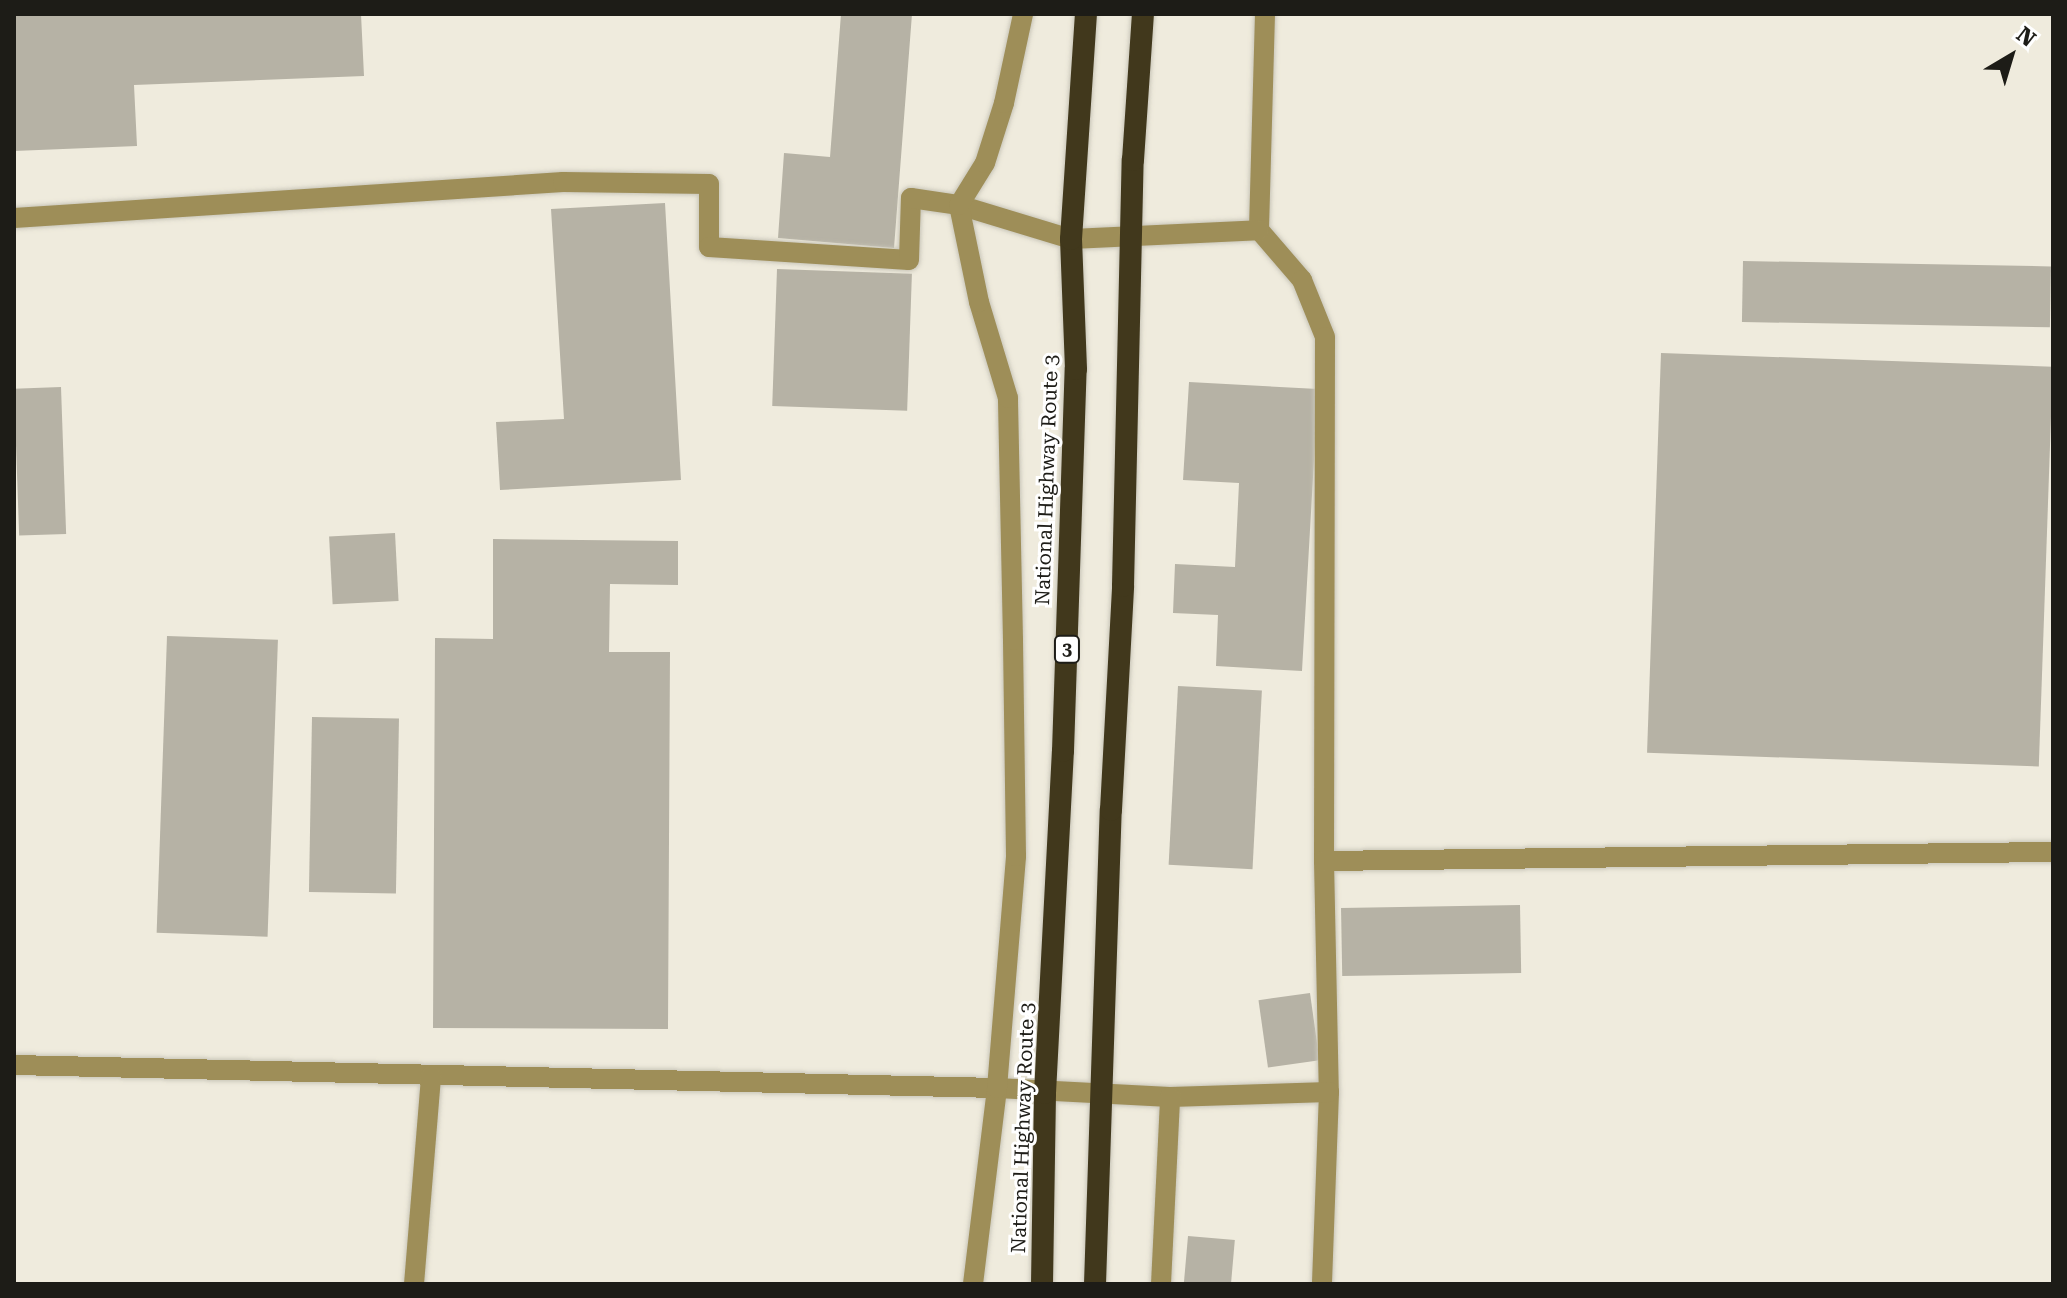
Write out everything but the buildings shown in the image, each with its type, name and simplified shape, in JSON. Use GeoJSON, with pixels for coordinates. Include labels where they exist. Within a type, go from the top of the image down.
{"type":"FeatureCollection","features":[{"type":"Feature","properties":{"kind":"highway","name":"National Highway Route 3"},"geometry":{"type":"LineString","coordinates":[[1042,1284],[1045,1093],[1063,751],[1076,369],[1071,239],[1086,14]]}},
{"type":"Feature","properties":{"kind":"highway"},"geometry":{"type":"LineString","coordinates":[[1095,1284],[1100,1093],[1123,586],[1131,234],[1143,14]]}},
{"type":"Feature","properties":{"kind":"street"},"geometry":{"type":"LineString","coordinates":[[973,1284],[997,1088],[1016,856],[1008,398],[979,302],[959,205],[985,163],[1004,103],[1023,14]]}},
{"type":"Feature","properties":{"kind":"street"},"geometry":{"type":"LineString","coordinates":[[1265,14],[1259,230],[1302,280],[1325,337],[1324,861],[1329,1092],[1322,1284]]}},
{"type":"Feature","properties":{"kind":"street"},"geometry":{"type":"LineString","coordinates":[[14,218],[563,182],[709,184],[709,247],[909,260],[911,198],[959,205],[1071,239],[1259,230]]}},
{"type":"Feature","properties":{"kind":"street"},"geometry":{"type":"LineString","coordinates":[[1324,861],[2053,852]]}},
{"type":"Feature","properties":{"kind":"street"},"geometry":{"type":"LineString","coordinates":[[14,1065],[997,1088],[1045,1093],[1170,1097],[1329,1092]]}},
{"type":"Feature","properties":{"kind":"street"},"geometry":{"type":"LineString","coordinates":[[414,1284],[431,1076]]}},
{"type":"Feature","properties":{"kind":"street"},"geometry":{"type":"LineString","coordinates":[[1161,1284],[1170,1097]]}}]}
